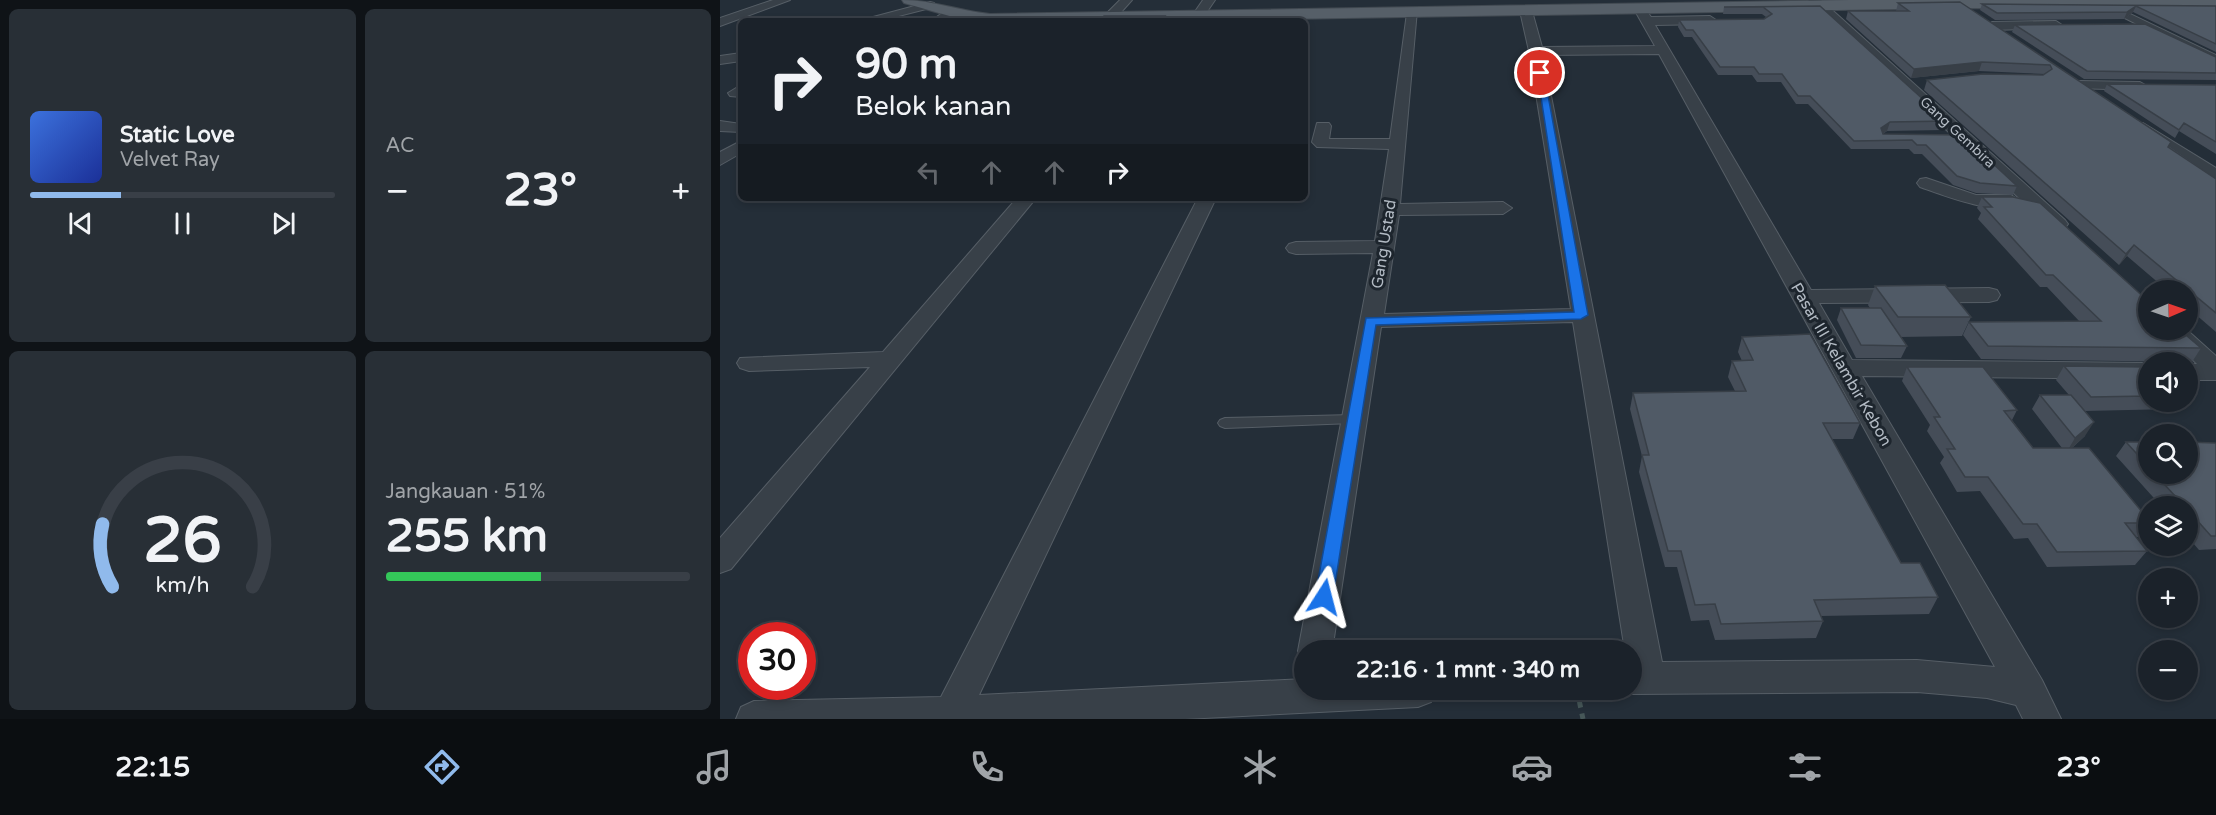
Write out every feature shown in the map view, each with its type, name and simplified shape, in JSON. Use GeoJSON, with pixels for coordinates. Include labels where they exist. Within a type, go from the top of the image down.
{"type":"FeatureCollection","features":[{"type":"Feature","properties":{"kind":"main road"},"geometry":{"type":"LineString","coordinates":[[910,0],[952,12],[985,18]]}},
{"type":"Feature","properties":{"kind":"main road"},"geometry":{"type":"LineString","coordinates":[[1186,18],[1250,18],[1418,8],[1526,11],[1635,10],[1703,4],[2060,1],[2205,3]]}},
{"type":"Feature","properties":{"kind":"main road"},"geometry":{"type":"LineString","coordinates":[[1050,18],[1126,18]]}},
{"type":"Feature","properties":{"kind":"street"},"geometry":{"type":"LineString","coordinates":[[720,22],[784,0]]}},
{"type":"Feature","properties":{"kind":"street"},"geometry":{"type":"LineString","coordinates":[[1110,17],[1126,0]]}},
{"type":"Feature","properties":{"kind":"street"},"geometry":{"type":"LineString","coordinates":[[1186,18],[1209,0]]}},
{"type":"Feature","properties":{"kind":"street"},"geometry":{"type":"LineString","coordinates":[[1959,2],[2011,39]]}},
{"type":"Feature","properties":{"kind":"street","name":"Gang Gembira"},"geometry":{"type":"LineString","coordinates":[[1818,3],[2074,238]]}},
{"type":"Feature","properties":{"kind":"street"},"geometry":{"type":"LineString","coordinates":[[2103,3],[2216,60]]}},
{"type":"Feature","properties":{"kind":"street"},"geometry":{"type":"LineString","coordinates":[[876,18],[930,5]]}},
{"type":"Feature","properties":{"kind":"street","name":"Gang Ustad"},"geometry":{"type":"LineString","coordinates":[[1317,640],[1390,210],[1397,144],[1418,8]]}},
{"type":"Feature","properties":{"kind":"street"},"geometry":{"type":"LineString","coordinates":[[1635,10],[1728,20]]}},
{"type":"Feature","properties":{"kind":"street","name":"Pasar III Kelambir Kebon"},"geometry":{"type":"LineString","coordinates":[[1635,10],[1664,50],[2036,706]]}},
{"type":"Feature","properties":{"kind":"street"},"geometry":{"type":"LineString","coordinates":[[1526,11],[1536,51],[1634,640]]}},
{"type":"Feature","properties":{"kind":"street"},"geometry":{"type":"LineString","coordinates":[[942,18],[952,12]]}},
{"type":"Feature","properties":{"kind":"street"},"geometry":{"type":"LineString","coordinates":[[2121,24],[2145,24]]}},
{"type":"Feature","properties":{"kind":"street"},"geometry":{"type":"LineString","coordinates":[[1992,26],[2074,25]]}},
{"type":"Feature","properties":{"kind":"street"},"geometry":{"type":"LineString","coordinates":[[1536,51],[1664,50]]}},
{"type":"Feature","properties":{"kind":"street"},"geometry":{"type":"LineString","coordinates":[[1907,85],[1930,82]]}},
{"type":"Feature","properties":{"kind":"street"},"geometry":{"type":"LineString","coordinates":[[2098,98],[2074,82],[2160,86]]}},
{"type":"Feature","properties":{"kind":"street"},"geometry":{"type":"LineString","coordinates":[[2126,117],[2214,174]]}},
{"type":"Feature","properties":{"kind":"street"},"geometry":{"type":"LineString","coordinates":[[720,126],[737,128]]}},
{"type":"Feature","properties":{"kind":"street"},"geometry":{"type":"LineString","coordinates":[[1323,126],[1320,137],[1323,144],[1397,144]]}},
{"type":"Feature","properties":{"kind":"street"},"geometry":{"type":"LineString","coordinates":[[1942,138],[1964,137]]}},
{"type":"Feature","properties":{"kind":"street"},"geometry":{"type":"LineString","coordinates":[[1926,183],[1974,200],[2008,201],[2040,208]]}},
{"type":"Feature","properties":{"kind":"street"},"geometry":{"type":"LineString","coordinates":[[720,560],[1024,201]]}},
{"type":"Feature","properties":{"kind":"street"},"geometry":{"type":"LineString","coordinates":[[951,714],[1206,201]]}},
{"type":"Feature","properties":{"kind":"street"},"geometry":{"type":"LineString","coordinates":[[1390,210],[1503,208]]}},
{"type":"Feature","properties":{"kind":"street"},"geometry":{"type":"LineString","coordinates":[[1296,248],[1382,247]]}},
{"type":"Feature","properties":{"kind":"street"},"geometry":{"type":"LineString","coordinates":[[1804,297],[1989,295]]}},
{"type":"Feature","properties":{"kind":"street"},"geometry":{"type":"LineString","coordinates":[[1370,321],[1581,315]]}},
{"type":"Feature","properties":{"kind":"street"},"geometry":{"type":"LineString","coordinates":[[2184,340],[2216,371]]}},
{"type":"Feature","properties":{"kind":"street"},"geometry":{"type":"LineString","coordinates":[[749,363],[889,359]]}},
{"type":"Feature","properties":{"kind":"street"},"geometry":{"type":"LineString","coordinates":[[1844,368],[2138,371]]}},
{"type":"Feature","properties":{"kind":"street"},"geometry":{"type":"LineString","coordinates":[[2198,372],[2216,371]]}},
{"type":"Feature","properties":{"kind":"street"},"geometry":{"type":"LineString","coordinates":[[1642,677],[1917,676],[1987,682],[2036,706]]}},
{"type":"Feature","properties":{"kind":"street"},"geometry":{"type":"LineString","coordinates":[[754,719],[951,714],[1294,693]]}},
{"type":"Feature","properties":{"kind":"lane"},"geometry":{"type":"LineString","coordinates":[[1225,423],[1353,419]]}},
{"type":"Feature","properties":{"kind":"path"},"geometry":{"type":"LineString","coordinates":[[1579,700],[1583,719]]}},
{"type":"Feature","properties":{"kind":"building"},"geometry":{"type":"Polygon","coordinates":[[[1960,2],[2171,142],[2168,147],[2216,179],[2216,313],[2198,298],[2198,280],[2176,280],[2134,245],[2126,254],[1927,80],[1983,74],[2043,75],[2052,69],[2050,65],[1982,62],[1914,69],[1848,11],[1909,11],[1898,3],[1960,2]]]}},
{"type":"Feature","properties":{"kind":"building"},"geometry":{"type":"Polygon","coordinates":[[[1982,4],[2216,6],[2216,44],[2136,6],[2127,12],[1997,13],[1982,4]]]}},
{"type":"Feature","properties":{"kind":"building"},"geometry":{"type":"Polygon","coordinates":[[[1820,6],[1947,121],[1890,122],[1881,128],[1883,134],[1962,135],[2017,186],[1980,183],[1957,176],[1926,145],[1917,145],[1912,140],[1854,141],[1810,96],[1798,96],[1782,74],[1759,74],[1754,67],[1720,67],[1693,30],[1686,30],[1679,20],[1764,19],[1772,14],[1763,7],[1724,7],[1820,6]]]}},
{"type":"Feature","properties":{"kind":"building"},"geometry":{"type":"Polygon","coordinates":[[[1104,16],[1165,16],[1163,18],[1102,18],[1104,16]]]}},
{"type":"Feature","properties":{"kind":"building"},"geometry":{"type":"Polygon","coordinates":[[[2145,24],[2216,57],[2216,73],[2087,71],[2015,25],[2145,24]]]}},
{"type":"Feature","properties":{"kind":"building"},"geometry":{"type":"Polygon","coordinates":[[[2107,84],[2216,85],[2216,142],[2184,123],[2179,130],[2107,84]]]}},
{"type":"Feature","properties":{"kind":"building"},"geometry":{"type":"Polygon","coordinates":[[[1982,197],[2013,197],[2040,203],[2138,292],[2138,340],[2192,340],[2201,348],[1988,346],[1969,322],[2101,321],[2053,275],[2046,275],[1984,207],[1992,207],[1982,197]]]}},
{"type":"Feature","properties":{"kind":"building"},"geometry":{"type":"Polygon","coordinates":[[[1945,285],[1971,317],[1898,317],[1875,286],[1945,285]]]}},
{"type":"Feature","properties":{"kind":"building"},"geometry":{"type":"Polygon","coordinates":[[[1841,308],[1881,308],[1907,346],[1861,345],[1841,308]]]}},
{"type":"Feature","properties":{"kind":"building"},"geometry":{"type":"Polygon","coordinates":[[[1810,334],[1860,423],[1823,423],[1901,563],[1920,563],[1938,597],[1814,600],[1823,621],[1721,624],[1715,604],[1695,605],[1681,551],[1668,551],[1642,455],[1649,455],[1633,393],[1746,391],[1732,361],[1753,360],[1742,337],[1810,334]]]}},
{"type":"Feature","properties":{"kind":"building"},"geometry":{"type":"Polygon","coordinates":[[[2064,366],[2138,367],[2138,396],[2091,397],[2064,366]]]}},
{"type":"Feature","properties":{"kind":"building"},"geometry":{"type":"Polygon","coordinates":[[[1907,367],[1983,367],[2017,410],[2004,411],[2033,448],[2089,448],[2138,507],[2138,523],[2125,523],[2138,540],[2138,551],[2057,552],[2037,524],[2023,524],[1988,477],[1965,477],[1947,449],[1955,449],[1934,417],[1940,417],[1907,367]]]}},
{"type":"Feature","properties":{"kind":"building"},"geometry":{"type":"Polygon","coordinates":[[[2040,395],[2071,395],[2094,422],[2075,438],[2040,395]]]}},
{"type":"Feature","properties":{"kind":"building"},"geometry":{"type":"Polygon","coordinates":[[[2126,442],[2138,442],[2138,455],[2126,442]]]}},
{"type":"Feature","properties":{"kind":"building"},"geometry":{"type":"Polygon","coordinates":[[[2198,442],[2215,443],[2216,536],[2211,536],[2198,521],[2198,496],[2175,496],[2164,484],[2198,484],[2198,442]]]}},
{"type":"Feature","properties":{"kind":"route"},"geometry":{"type":"LineString","coordinates":[[1324,597],[1370,321],[1581,315],[1540,73]]}}]}
